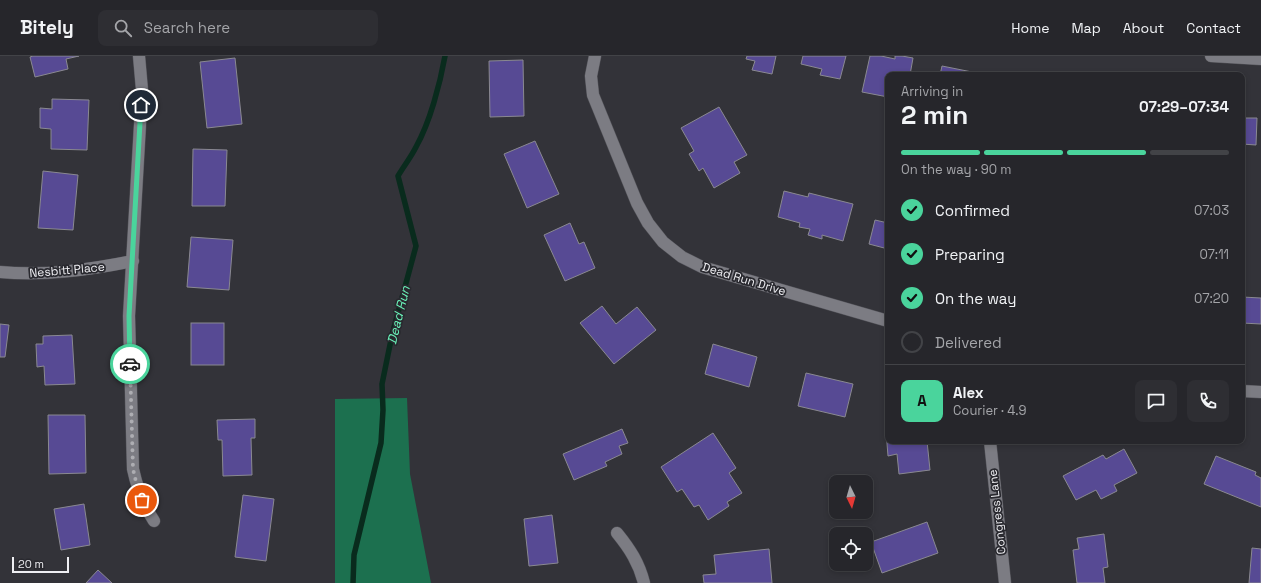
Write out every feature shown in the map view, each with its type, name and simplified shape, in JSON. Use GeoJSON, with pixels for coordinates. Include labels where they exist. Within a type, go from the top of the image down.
{"type":"FeatureCollection","features":[{"type":"Feature","properties":{"kind":"street"},"geometry":{"type":"LineString","coordinates":[[139,56],[142,90],[129,316],[133,469],[138,490],[147,511],[154,521]]}},
{"type":"Feature","properties":{"kind":"street","name":"Dead Run Drive"},"geometry":{"type":"LineString","coordinates":[[595,56],[591,76],[592,94],[637,203],[648,223],[663,242],[682,257],[702,268],[885,320]]}},
{"type":"Feature","properties":{"kind":"street"},"geometry":{"type":"LineString","coordinates":[[1211,56],[1261,59]]}},
{"type":"Feature","properties":{"kind":"street","name":"Nesbitt Place"},"geometry":{"type":"LineString","coordinates":[[0,272],[20,274],[57,273],[94,269],[133,261]]}},
{"type":"Feature","properties":{"kind":"street"},"geometry":{"type":"LineString","coordinates":[[1245,391],[1261,392]]}},
{"type":"Feature","properties":{"kind":"street","name":"Congress Lane"},"geometry":{"type":"LineString","coordinates":[[990,444],[1004,583]]}},
{"type":"Feature","properties":{"kind":"street"},"geometry":{"type":"LineString","coordinates":[[617,533],[631,549],[640,568],[644,583]]}},
{"type":"Feature","properties":{"kind":"green space"},"geometry":{"type":"Polygon","coordinates":[[[407,398],[410,474],[431,583],[335,583],[335,399],[407,398]]]}},
{"type":"Feature","properties":{"kind":"building"},"geometry":{"type":"Polygon","coordinates":[[[79,56],[66,59],[68,69],[35,77],[30,57],[79,56]]]}},
{"type":"Feature","properties":{"kind":"building"},"geometry":{"type":"Polygon","coordinates":[[[747,56],[776,56],[772,74],[752,70],[755,61],[746,59],[747,56]]]}},
{"type":"Feature","properties":{"kind":"building"},"geometry":{"type":"Polygon","coordinates":[[[803,56],[846,56],[840,79],[820,75],[822,69],[801,64],[803,56]]]}},
{"type":"Feature","properties":{"kind":"building"},"geometry":{"type":"Polygon","coordinates":[[[870,56],[881,56],[895,59],[895,56],[913,58],[911,72],[885,72],[885,96],[862,92],[870,56]]]}},
{"type":"Feature","properties":{"kind":"building"},"geometry":{"type":"Polygon","coordinates":[[[235,58],[242,124],[207,128],[200,62],[235,58]]]}},
{"type":"Feature","properties":{"kind":"building"},"geometry":{"type":"Polygon","coordinates":[[[523,60],[524,116],[490,117],[489,61],[523,60]]]}},
{"type":"Feature","properties":{"kind":"building"},"geometry":{"type":"Polygon","coordinates":[[[942,66],[972,72],[941,72],[942,66]]]}},
{"type":"Feature","properties":{"kind":"building"},"geometry":{"type":"Polygon","coordinates":[[[52,99],[89,100],[87,150],[51,149],[51,129],[40,128],[40,108],[52,109],[52,99]]]}},
{"type":"Feature","properties":{"kind":"building"},"geometry":{"type":"Polygon","coordinates":[[[719,107],[747,155],[734,162],[740,173],[714,188],[703,168],[699,171],[689,154],[694,151],[681,128],[719,107]]]}},
{"type":"Feature","properties":{"kind":"building"},"geometry":{"type":"Polygon","coordinates":[[[1245,118],[1257,118],[1256,145],[1245,144],[1245,118]]]}},
{"type":"Feature","properties":{"kind":"building"},"geometry":{"type":"Polygon","coordinates":[[[535,141],[559,194],[527,208],[504,154],[535,141]]]}},
{"type":"Feature","properties":{"kind":"building"},"geometry":{"type":"Polygon","coordinates":[[[193,149],[227,150],[225,206],[192,206],[193,149]]]}},
{"type":"Feature","properties":{"kind":"building"},"geometry":{"type":"Polygon","coordinates":[[[43,171],[78,175],[73,230],[38,228],[43,171]]]}},
{"type":"Feature","properties":{"kind":"building"},"geometry":{"type":"Polygon","coordinates":[[[784,191],[808,197],[809,193],[853,204],[843,241],[822,235],[822,239],[808,235],[810,229],[799,227],[800,223],[778,217],[784,191]]]}},
{"type":"Feature","properties":{"kind":"building"},"geometry":{"type":"Polygon","coordinates":[[[875,220],[885,222],[885,248],[869,244],[875,220]]]}},
{"type":"Feature","properties":{"kind":"building"},"geometry":{"type":"Polygon","coordinates":[[[570,223],[579,244],[584,242],[595,268],[565,281],[544,235],[570,223]]]}},
{"type":"Feature","properties":{"kind":"building"},"geometry":{"type":"Polygon","coordinates":[[[191,237],[233,240],[229,290],[187,287],[191,237]]]}},
{"type":"Feature","properties":{"kind":"building"},"geometry":{"type":"Polygon","coordinates":[[[1245,297],[1261,298],[1261,324],[1245,323],[1245,297]]]}},
{"type":"Feature","properties":{"kind":"building"},"geometry":{"type":"Polygon","coordinates":[[[602,306],[616,324],[637,307],[656,330],[614,364],[580,323],[602,306]]]}},
{"type":"Feature","properties":{"kind":"building"},"geometry":{"type":"Polygon","coordinates":[[[191,323],[224,323],[224,365],[191,365],[191,323]]]}},
{"type":"Feature","properties":{"kind":"building"},"geometry":{"type":"Polygon","coordinates":[[[0,324],[9,325],[5,357],[0,357],[0,324]]]}},
{"type":"Feature","properties":{"kind":"building"},"geometry":{"type":"Polygon","coordinates":[[[72,335],[75,384],[45,385],[44,366],[37,367],[36,344],[43,344],[43,336],[72,335]]]}},
{"type":"Feature","properties":{"kind":"building"},"geometry":{"type":"Polygon","coordinates":[[[713,344],[757,357],[749,387],[705,374],[713,344]]]}},
{"type":"Feature","properties":{"kind":"building"},"geometry":{"type":"Polygon","coordinates":[[[806,373],[853,384],[845,417],[798,406],[806,373]]]}},
{"type":"Feature","properties":{"kind":"building"},"geometry":{"type":"Polygon","coordinates":[[[48,415],[85,415],[86,473],[49,474],[48,415]]]}},
{"type":"Feature","properties":{"kind":"building"},"geometry":{"type":"Polygon","coordinates":[[[255,419],[255,438],[251,438],[252,475],[223,476],[222,440],[218,440],[217,420],[255,419]]]}},
{"type":"Feature","properties":{"kind":"building"},"geometry":{"type":"Polygon","coordinates":[[[622,429],[628,443],[619,446],[622,454],[605,462],[607,466],[574,480],[563,454],[622,429]]]}},
{"type":"Feature","properties":{"kind":"building"},"geometry":{"type":"Polygon","coordinates":[[[713,433],[736,468],[729,473],[742,493],[727,502],[729,506],[708,520],[699,505],[694,507],[682,489],[677,492],[661,467],[713,433]]]}},
{"type":"Feature","properties":{"kind":"building"},"geometry":{"type":"Polygon","coordinates":[[[887,444],[927,444],[930,470],[899,474],[897,454],[888,456],[887,444]]]}},
{"type":"Feature","properties":{"kind":"building"},"geometry":{"type":"Polygon","coordinates":[[[1124,449],[1137,473],[1114,485],[1117,491],[1101,499],[1096,490],[1076,500],[1063,476],[1103,455],[1106,459],[1124,449]]]}},
{"type":"Feature","properties":{"kind":"building"},"geometry":{"type":"Polygon","coordinates":[[[1216,456],[1256,472],[1255,475],[1261,478],[1261,507],[1204,484],[1216,456]]]}},
{"type":"Feature","properties":{"kind":"building"},"geometry":{"type":"Polygon","coordinates":[[[243,495],[274,499],[266,561],[235,557],[243,495]]]}},
{"type":"Feature","properties":{"kind":"building"},"geometry":{"type":"Polygon","coordinates":[[[84,504],[90,545],[61,550],[54,509],[84,504]]]}},
{"type":"Feature","properties":{"kind":"building"},"geometry":{"type":"Polygon","coordinates":[[[552,515],[558,563],[529,566],[524,519],[552,515]]]}},
{"type":"Feature","properties":{"kind":"building"},"geometry":{"type":"Polygon","coordinates":[[[927,522],[938,553],[882,573],[873,548],[873,541],[927,522]]]}},
{"type":"Feature","properties":{"kind":"building"},"geometry":{"type":"Polygon","coordinates":[[[1104,534],[1108,567],[1103,568],[1105,583],[1077,583],[1073,550],[1079,549],[1077,538],[1104,534]]]}},
{"type":"Feature","properties":{"kind":"building"},"geometry":{"type":"Polygon","coordinates":[[[1252,548],[1261,549],[1261,583],[1249,583],[1252,548]]]}},
{"type":"Feature","properties":{"kind":"building"},"geometry":{"type":"Polygon","coordinates":[[[769,549],[772,583],[704,583],[703,575],[716,574],[714,555],[769,549]]]}},
{"type":"Feature","properties":{"kind":"building"},"geometry":{"type":"Polygon","coordinates":[[[98,570],[112,583],[86,583],[98,570]]]}},
{"type":"Feature","properties":{"kind":"waterway","name":"Dead Run"},"geometry":{"type":"LineString","coordinates":[[353,583],[354,555],[381,443],[383,410],[382,384],[392,335],[416,246],[398,176],[414,151],[426,126],[437,91],[445,56]]}},
{"type":"Feature","properties":{"kind":"way so far"},"geometry":{"type":"LineString","coordinates":[[130,364],[133,469],[142,500]]}},
{"type":"Feature","properties":{"kind":"route"},"geometry":{"type":"LineString","coordinates":[[130,364],[129,316],[141,105]]}}]}
